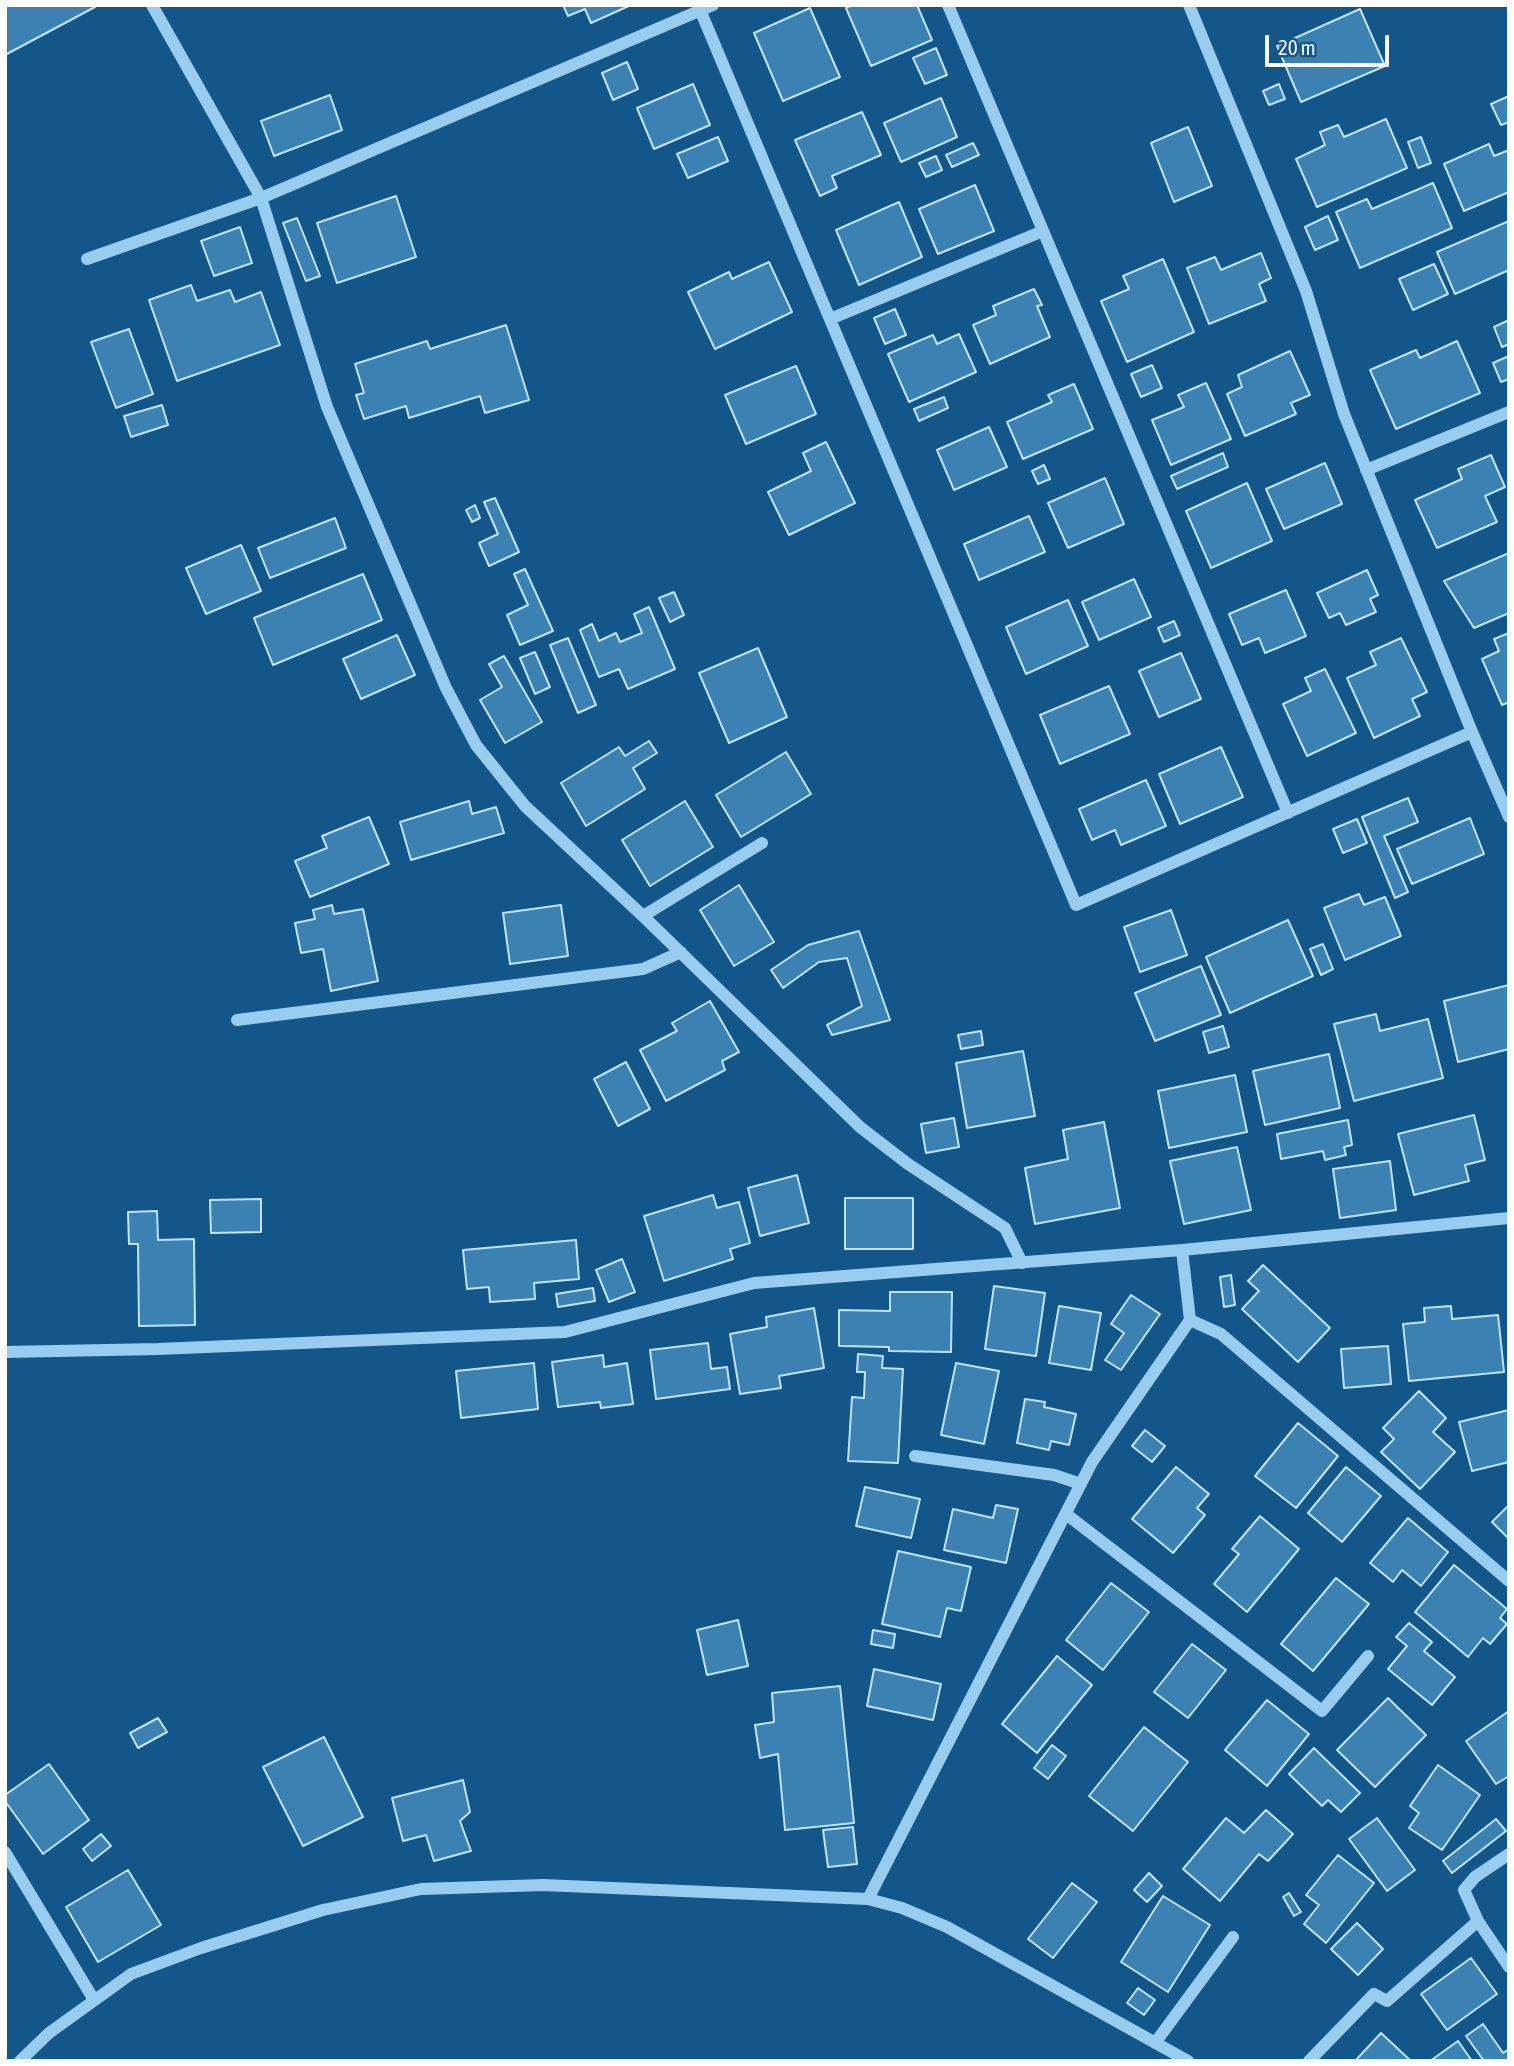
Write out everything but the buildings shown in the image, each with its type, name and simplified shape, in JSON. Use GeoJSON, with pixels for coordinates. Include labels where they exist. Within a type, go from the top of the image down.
{"type":"FeatureCollection","features":[{"type":"Feature","properties":{"kind":"street"},"geometry":{"type":"LineString","coordinates":[[152,5],[261,198],[327,407],[452,700],[476,744],[506,786],[860,1127],[908,1164],[1005,1228],[1022,1263]]}},
{"type":"Feature","properties":{"kind":"street"},"geometry":{"type":"LineString","coordinates":[[948,5],[1288,813]]}},
{"type":"Feature","properties":{"kind":"street"},"geometry":{"type":"LineString","coordinates":[[1189,5],[1306,291],[1344,414],[1366,470],[1509,817]]}},
{"type":"Feature","properties":{"kind":"street"},"geometry":{"type":"LineString","coordinates":[[87,259],[261,198],[704,7],[830,319],[1076,905],[1472,732]]}},
{"type":"Feature","properties":{"kind":"street"},"geometry":{"type":"LineString","coordinates":[[830,319],[1042,231]]}},
{"type":"Feature","properties":{"kind":"street"},"geometry":{"type":"LineString","coordinates":[[1366,470],[1509,412]]}},
{"type":"Feature","properties":{"kind":"street"},"geometry":{"type":"LineString","coordinates":[[643,916],[762,843]]}},
{"type":"Feature","properties":{"kind":"street"},"geometry":{"type":"LineString","coordinates":[[237,1020],[643,969],[681,952]]}},
{"type":"Feature","properties":{"kind":"street"},"geometry":{"type":"LineString","coordinates":[[5,1352],[158,1349],[565,1332],[754,1283],[1182,1250],[1509,1218]]}},
{"type":"Feature","properties":{"kind":"street"},"geometry":{"type":"LineString","coordinates":[[868,1899],[1092,1462],[1190,1320],[1182,1250]]}},
{"type":"Feature","properties":{"kind":"street"},"geometry":{"type":"LineString","coordinates":[[1190,1320],[1221,1334],[1509,1581]]}},
{"type":"Feature","properties":{"kind":"street"},"geometry":{"type":"LineString","coordinates":[[915,1455],[1054,1475],[1081,1484]]}},
{"type":"Feature","properties":{"kind":"street"},"geometry":{"type":"LineString","coordinates":[[1066,1514],[1322,1710],[1368,1656]]}},
{"type":"Feature","properties":{"kind":"street"},"geometry":{"type":"LineString","coordinates":[[5,1852],[94,2000]]}},
{"type":"Feature","properties":{"kind":"street"},"geometry":{"type":"LineString","coordinates":[[1509,1854],[1475,1877],[1464,1890],[1478,1921],[1509,1967]]}},
{"type":"Feature","properties":{"kind":"street"},"geometry":{"type":"LineString","coordinates":[[20,2061],[49,2034],[131,1974],[201,1948],[323,1910],[421,1889],[542,1885],[868,1899],[947,1927],[1188,2061]]}},
{"type":"Feature","properties":{"kind":"street"},"geometry":{"type":"LineString","coordinates":[[1309,2061],[1374,1994],[1387,2001],[1478,1921]]}},
{"type":"Feature","properties":{"kind":"street"},"geometry":{"type":"LineString","coordinates":[[1155,2043],[1233,1937]]}}]}
